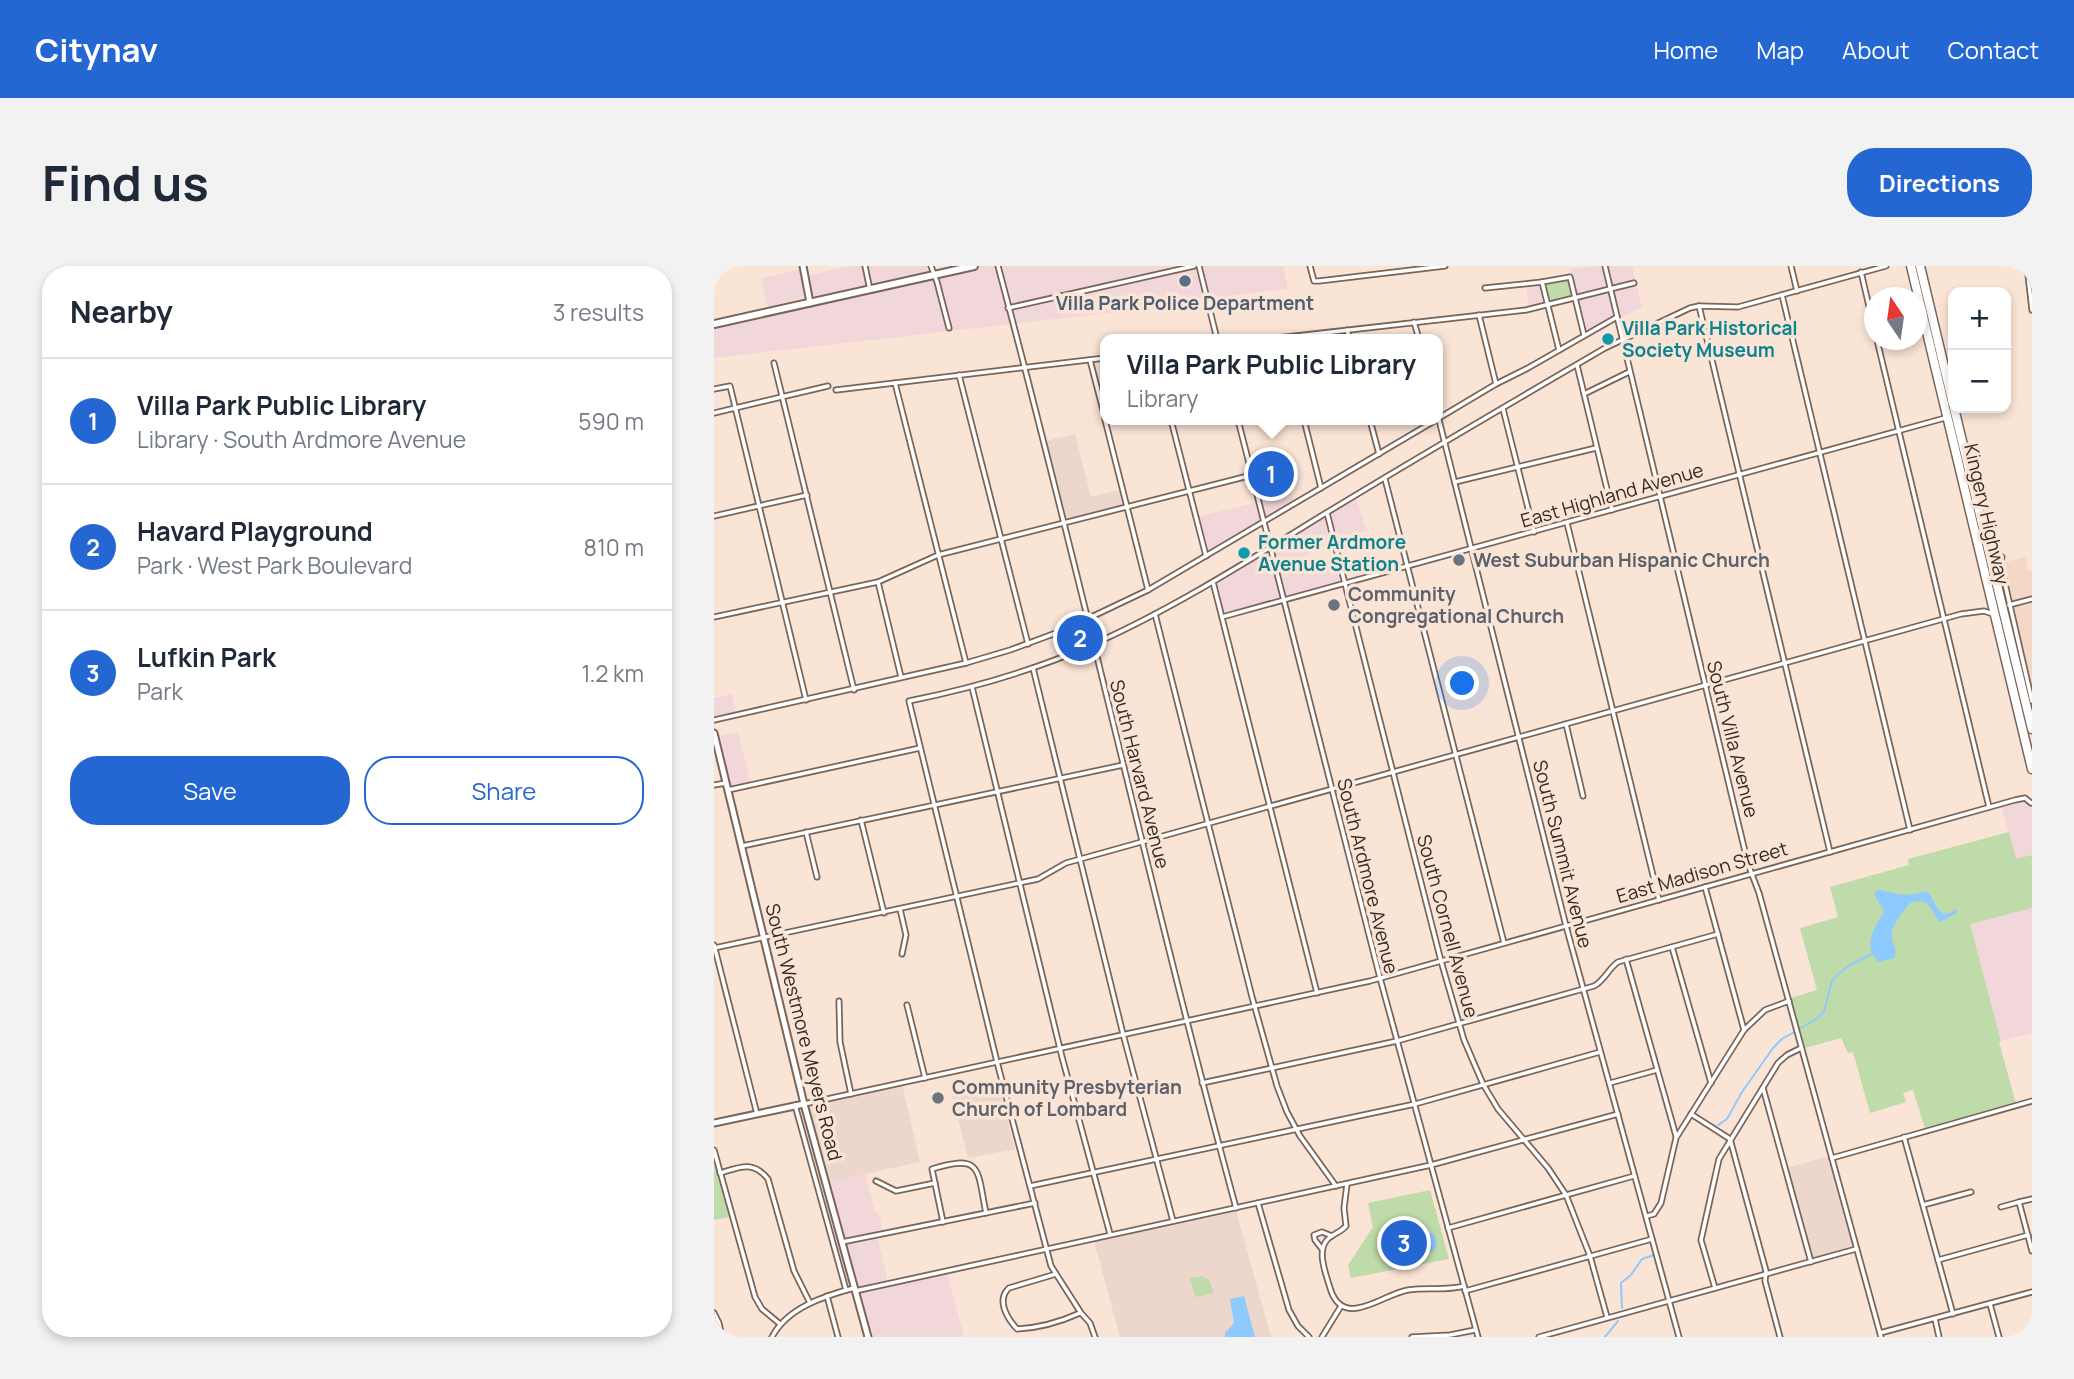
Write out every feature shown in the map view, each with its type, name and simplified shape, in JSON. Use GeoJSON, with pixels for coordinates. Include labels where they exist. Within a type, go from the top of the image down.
{"type":"FeatureCollection","features":[{"type":"Feature","properties":{"kind":"highway","name":"Kingery Highway"},"geometry":{"type":"LineString","coordinates":[[1911,266],[2032,769]]}},
{"type":"Feature","properties":{"kind":"highway","name":"Kingery Highway"},"geometry":{"type":"LineString","coordinates":[[1920,266],[1948,381]]}},
{"type":"Feature","properties":{"kind":"highway","name":"Kingery Highway"},"geometry":{"type":"LineString","coordinates":[[1956,413],[2032,729]]}},
{"type":"Feature","properties":{"kind":"main road"},"geometry":{"type":"LineString","coordinates":[[714,324],[974,266]]}},
{"type":"Feature","properties":{"kind":"street"},"geometry":{"type":"LineString","coordinates":[[803,266],[810,303]]}},
{"type":"Feature","properties":{"kind":"street"},"geometry":{"type":"LineString","coordinates":[[865,266],[870,290]]}},
{"type":"Feature","properties":{"kind":"street"},"geometry":{"type":"LineString","coordinates":[[931,266],[949,328]]}},
{"type":"Feature","properties":{"kind":"street","name":"South Harvard Avenue"},"geometry":{"type":"LineString","coordinates":[[998,266],[1186,1021],[1236,1208]]}},
{"type":"Feature","properties":{"kind":"street"},"geometry":{"type":"LineString","coordinates":[[1008,308],[1196,266],[1216,334]]}},
{"type":"Feature","properties":{"kind":"street"},"geometry":{"type":"LineString","coordinates":[[1310,266],[1314,281],[1446,266]]}},
{"type":"Feature","properties":{"kind":"street"},"geometry":{"type":"LineString","coordinates":[[1365,266],[1367,275]]}},
{"type":"Feature","properties":{"kind":"street","name":"South Villa Avenue"},"geometry":{"type":"LineString","coordinates":[[1605,266],[1752,874],[1880,1335]]}},
{"type":"Feature","properties":{"kind":"street"},"geometry":{"type":"LineString","coordinates":[[1791,266],[1797,290]]}},
{"type":"Feature","properties":{"kind":"street"},"geometry":{"type":"LineString","coordinates":[[1095,1337],[1092,1327],[1051,1266],[997,1062],[909,701],[972,687],[1033,668],[1094,644],[1154,614],[1213,582],[1622,339],[1690,308],[1738,307],[1886,266]]}},
{"type":"Feature","properties":{"kind":"street"},"geometry":{"type":"LineString","coordinates":[[2027,266],[2032,310]]}},
{"type":"Feature","properties":{"kind":"street"},"geometry":{"type":"LineString","coordinates":[[1861,272],[1865,287]]}},
{"type":"Feature","properties":{"kind":"street"},"geometry":{"type":"LineString","coordinates":[[1485,288],[1570,277],[1584,335]]}},
{"type":"Feature","properties":{"kind":"street"},"geometry":{"type":"LineString","coordinates":[[1542,282],[1559,350]]}},
{"type":"Feature","properties":{"kind":"street"},"geometry":{"type":"LineString","coordinates":[[1315,334],[1526,310],[1634,283]]}},
{"type":"Feature","properties":{"kind":"street"},"geometry":{"type":"LineString","coordinates":[[1782,295],[1910,830]]}},
{"type":"Feature","properties":{"kind":"street"},"geometry":{"type":"LineString","coordinates":[[1699,306],[1831,853]]}},
{"type":"Feature","properties":{"kind":"street"},"geometry":{"type":"LineString","coordinates":[[1479,315],[1496,384]]}},
{"type":"Feature","properties":{"kind":"street"},"geometry":{"type":"LineString","coordinates":[[1443,416],[1617,317]]}},
{"type":"Feature","properties":{"kind":"street"},"geometry":{"type":"LineString","coordinates":[[1414,322],[1418,334]]}},
{"type":"Feature","properties":{"kind":"street"},"geometry":{"type":"LineString","coordinates":[[1347,330],[1348,334]]}},
{"type":"Feature","properties":{"kind":"street"},"geometry":{"type":"LineString","coordinates":[[1879,350],[1989,808]]}},
{"type":"Feature","properties":{"kind":"street"},"geometry":{"type":"LineString","coordinates":[[836,390],[1100,359]]}},
{"type":"Feature","properties":{"kind":"street"},"geometry":{"type":"LineString","coordinates":[[1090,360],[1100,399]]}},
{"type":"Feature","properties":{"kind":"street"},"geometry":{"type":"LineString","coordinates":[[774,363],[854,690]]}},
{"type":"Feature","properties":{"kind":"street"},"geometry":{"type":"LineString","coordinates":[[1577,365],[1612,510]]}},
{"type":"Feature","properties":{"kind":"street"},"geometry":{"type":"LineString","coordinates":[[1584,394],[1630,372]]}},
{"type":"Feature","properties":{"kind":"street"},"geometry":{"type":"LineString","coordinates":[[959,375],[1028,644]]}},
{"type":"Feature","properties":{"kind":"street"},"geometry":{"type":"LineString","coordinates":[[895,383],[966,663]]}},
{"type":"Feature","properties":{"kind":"street"},"geometry":{"type":"LineString","coordinates":[[714,389],[730,386],[806,700]]}},
{"type":"Feature","properties":{"kind":"street"},"geometry":{"type":"LineString","coordinates":[[714,413],[828,386]]}},
{"type":"Feature","properties":{"kind":"street"},"geometry":{"type":"LineString","coordinates":[[1503,409],[1534,532]]}},
{"type":"Feature","properties":{"kind":"street","name":"East Highland Avenue"},"geometry":{"type":"LineString","coordinates":[[1222,617],[1948,417]]}},
{"type":"Feature","properties":{"kind":"street"},"geometry":{"type":"LineString","coordinates":[[1106,425],[1148,590]]}},
{"type":"Feature","properties":{"kind":"street"},"geometry":{"type":"LineString","coordinates":[[1172,425],[1206,556]]}},
{"type":"Feature","properties":{"kind":"street","name":"South Ardmore Avenue"},"geometry":{"type":"LineString","coordinates":[[1239,425],[1380,978],[1478,1337]]}},
{"type":"Feature","properties":{"kind":"street"},"geometry":{"type":"LineString","coordinates":[[1305,425],[1321,488]]}},
{"type":"Feature","properties":{"kind":"street"},"geometry":{"type":"LineString","coordinates":[[1371,425],[1379,454]]}},
{"type":"Feature","properties":{"kind":"street"},"geometry":{"type":"LineString","coordinates":[[714,720],[966,663],[1028,644],[1087,620],[1148,590],[1428,425]]}},
{"type":"Feature","properties":{"kind":"street","name":"South Summit Avenue"},"geometry":{"type":"LineString","coordinates":[[1440,425],[1566,926],[1679,1337]]}},
{"type":"Feature","properties":{"kind":"street"},"geometry":{"type":"LineString","coordinates":[[1455,482],[1597,448]]}},
{"type":"Feature","properties":{"kind":"street"},"geometry":{"type":"LineString","coordinates":[[714,617],[878,582],[938,555],[1252,475]]}},
{"type":"Feature","properties":{"kind":"street"},"geometry":{"type":"LineString","coordinates":[[1385,479],[1503,943]]}},
{"type":"Feature","properties":{"kind":"street"},"geometry":{"type":"LineString","coordinates":[[714,516],[807,495]]}},
{"type":"Feature","properties":{"kind":"street","name":"South Cornell Avenue"},"geometry":{"type":"LineString","coordinates":[[1327,513],[1441,961],[1468,1050],[1483,1084],[1498,1108],[1548,1168],[1566,1195],[1590,1256],[1607,1317]]}},
{"type":"Feature","properties":{"kind":"street"},"geometry":{"type":"LineString","coordinates":[[1567,523],[1659,900]]}},
{"type":"Feature","properties":{"kind":"street"},"geometry":{"type":"LineString","coordinates":[[2002,556],[2000,562],[2032,701]]}},
{"type":"Feature","properties":{"kind":"street"},"geometry":{"type":"LineString","coordinates":[[878,582],[901,677]]}},
{"type":"Feature","properties":{"kind":"street"},"geometry":{"type":"LineString","coordinates":[[1213,582],[1317,993]]}},
{"type":"Feature","properties":{"kind":"street"},"geometry":{"type":"LineString","coordinates":[[2009,605],[2032,599]]}},
{"type":"Feature","properties":{"kind":"street"},"geometry":{"type":"LineString","coordinates":[[1984,611],[1992,603]]}},
{"type":"Feature","properties":{"kind":"street"},"geometry":{"type":"LineString","coordinates":[[757,1114],[714,947],[1041,878],[1061,864],[1944,619],[1984,611],[1995,615]]}},
{"type":"Feature","properties":{"kind":"street"},"geometry":{"type":"LineString","coordinates":[[1154,614],[1254,1006],[1280,1097],[1313,1158],[1336,1186]]}},
{"type":"Feature","properties":{"kind":"street"},"geometry":{"type":"LineString","coordinates":[[1033,668],[1123,1034],[1173,1221]]}},
{"type":"Feature","properties":{"kind":"street"},"geometry":{"type":"LineString","coordinates":[[972,687],[1060,1048],[1110,1234]]}},
{"type":"Feature","properties":{"kind":"street"},"geometry":{"type":"LineString","coordinates":[[1566,724],[1583,796]]}},
{"type":"Feature","properties":{"kind":"street","name":"South Westmore Meyers Road"},"geometry":{"type":"LineString","coordinates":[[714,733],[804,1104],[868,1337]]}},
{"type":"Feature","properties":{"kind":"street"},"geometry":{"type":"LineString","coordinates":[[714,785],[727,786],[920,748]]}},
{"type":"Feature","properties":{"kind":"street"},"geometry":{"type":"LineString","coordinates":[[742,846],[1123,765]]}},
{"type":"Feature","properties":{"kind":"street","name":"East Madison Street"},"geometry":{"type":"LineString","coordinates":[[925,1078],[1380,978],[2025,798],[2031,803]]}},
{"type":"Feature","properties":{"kind":"street"},"geometry":{"type":"LineString","coordinates":[[862,820],[884,913]]}},
{"type":"Feature","properties":{"kind":"street"},"geometry":{"type":"LineString","coordinates":[[806,832],[817,877]]}},
{"type":"Feature","properties":{"kind":"street"},"geometry":{"type":"LineString","coordinates":[[1705,887],[1744,1030]]}},
{"type":"Feature","properties":{"kind":"street"},"geometry":{"type":"LineString","coordinates":[[900,909],[906,935],[902,954]]}},
{"type":"Feature","properties":{"kind":"street"},"geometry":{"type":"LineString","coordinates":[[1202,1083],[1397,1041],[1584,989],[1598,984],[1616,963],[1718,934]]}},
{"type":"Feature","properties":{"kind":"street"},"geometry":{"type":"LineString","coordinates":[[1672,947],[1711,1083]]}},
{"type":"Feature","properties":{"kind":"street"},"geometry":{"type":"LineString","coordinates":[[1626,959],[1676,1138]]}},
{"type":"Feature","properties":{"kind":"street"},"geometry":{"type":"LineString","coordinates":[[839,1001],[840,1042],[851,1094]]}},
{"type":"Feature","properties":{"kind":"street"},"geometry":{"type":"LineString","coordinates":[[1647,1216],[1654,1214],[1661,1203],[1676,1138],[1744,1030],[1765,1010],[1789,1001]]}},
{"type":"Feature","properties":{"kind":"street"},"geometry":{"type":"LineString","coordinates":[[714,1123],[925,1078],[907,1005]]}},
{"type":"Feature","properties":{"kind":"street"},"geometry":{"type":"LineString","coordinates":[[1715,1288],[1701,1240],[1719,1159],[1778,1063],[1801,1048]]}},
{"type":"Feature","properties":{"kind":"street"},"geometry":{"type":"LineString","coordinates":[[1030,1186],[1415,1104],[1601,1052]]}},
{"type":"Feature","properties":{"kind":"street"},"geometry":{"type":"LineString","coordinates":[[1609,1083],[1657,1070]]}},
{"type":"Feature","properties":{"kind":"street"},"geometry":{"type":"LineString","coordinates":[[1763,1088],[1811,1262]]}},
{"type":"Feature","properties":{"kind":"street"},"geometry":{"type":"LineString","coordinates":[[1832,1158],[2032,1101]]}},
{"type":"Feature","properties":{"kind":"street"},"geometry":{"type":"LineString","coordinates":[[795,1105],[846,1290]]}},
{"type":"Feature","properties":{"kind":"street"},"geometry":{"type":"LineString","coordinates":[[772,1337],[780,1324],[810,1303],[846,1290],[1431,1166],[1618,1114]]}},
{"type":"Feature","properties":{"kind":"street"},"geometry":{"type":"LineString","coordinates":[[1691,1114],[1730,1139],[1766,1271],[1765,1281],[1780,1337]]}},
{"type":"Feature","properties":{"kind":"street"},"geometry":{"type":"LineString","coordinates":[[1904,1137],[1953,1314]]}},
{"type":"Feature","properties":{"kind":"street"},"geometry":{"type":"LineString","coordinates":[[714,1150],[755,1297],[767,1314],[780,1324]]}},
{"type":"Feature","properties":{"kind":"street"},"geometry":{"type":"LineString","coordinates":[[943,1222],[932,1169],[958,1162],[972,1165],[978,1175],[986,1213]]}},
{"type":"Feature","properties":{"kind":"street"},"geometry":{"type":"LineString","coordinates":[[720,1173],[756,1166],[765,1175],[771,1187],[794,1271],[810,1303]]}},
{"type":"Feature","properties":{"kind":"street"},"geometry":{"type":"LineString","coordinates":[[1448,1228],[1635,1175]]}},
{"type":"Feature","properties":{"kind":"street"},"geometry":{"type":"LineString","coordinates":[[876,1181],[896,1191],[935,1183]]}},
{"type":"Feature","properties":{"kind":"street"},"geometry":{"type":"LineString","coordinates":[[1322,1249],[1328,1238],[1346,1226],[1347,1184]]}},
{"type":"Feature","properties":{"kind":"street"},"geometry":{"type":"LineString","coordinates":[[1923,1205],[1971,1192]]}},
{"type":"Feature","properties":{"kind":"street"},"geometry":{"type":"LineString","coordinates":[[2001,1207],[2032,1199]]}},
{"type":"Feature","properties":{"kind":"street"},"geometry":{"type":"LineString","coordinates":[[2019,1202],[2032,1251]]}},
{"type":"Feature","properties":{"kind":"street"},"geometry":{"type":"LineString","coordinates":[[842,1242],[1035,1203]]}},
{"type":"Feature","properties":{"kind":"street"},"geometry":{"type":"LineString","coordinates":[[1258,1203],[1289,1310],[1298,1326],[1309,1337]]}},
{"type":"Feature","properties":{"kind":"street"},"geometry":{"type":"LineString","coordinates":[[1332,1236],[1322,1232],[1314,1235],[1322,1249],[1333,1297],[1341,1306],[1359,1309],[1409,1290],[1464,1288],[1652,1239]]}},
{"type":"Feature","properties":{"kind":"street"},"geometry":{"type":"LineString","coordinates":[[1938,1260],[2028,1235]]}},
{"type":"Feature","properties":{"kind":"street"},"geometry":{"type":"LineString","coordinates":[[1539,1337],[1856,1249]]}},
{"type":"Feature","properties":{"kind":"street"},"geometry":{"type":"LineString","coordinates":[[1056,1274],[1009,1287],[1003,1297],[1007,1317],[1017,1329],[1026,1329],[1081,1313]]}},
{"type":"Feature","properties":{"kind":"street"},"geometry":{"type":"LineString","coordinates":[[1880,1335],[2032,1292]]}},
{"type":"Feature","properties":{"kind":"street"},"geometry":{"type":"LineString","coordinates":[[827,1296],[838,1337]]}},
{"type":"Feature","properties":{"kind":"street"},"geometry":{"type":"LineString","coordinates":[[1990,1304],[1999,1337]]}},
{"type":"Feature","properties":{"kind":"street"},"geometry":{"type":"LineString","coordinates":[[1322,1337],[1341,1306]]}},
{"type":"Feature","properties":{"kind":"street"},"geometry":{"type":"LineString","coordinates":[[714,1313],[722,1337]]}},
{"type":"Feature","properties":{"kind":"street"},"geometry":{"type":"LineString","coordinates":[[1934,1319],[1940,1337]]}},
{"type":"Feature","properties":{"kind":"street"},"geometry":{"type":"LineString","coordinates":[[1412,1337],[1450,1335],[1475,1330]]}},
{"type":"Feature","properties":{"kind":"shaded area"},"geometry":{"type":"Polygon","coordinates":[[[850,266],[930,266],[933,274],[811,301],[806,276],[850,266]]]}},
{"type":"Feature","properties":{"kind":"shaded area"},"geometry":{"type":"Polygon","coordinates":[[[979,266],[1283,266],[1288,289],[1209,298],[1205,302],[714,358],[714,325],[979,266]]]}},
{"type":"Feature","properties":{"kind":"shaded area"},"geometry":{"type":"Polygon","coordinates":[[[1604,266],[1616,317],[1584,334],[1569,269],[1604,266]]]}},
{"type":"Feature","properties":{"kind":"shaded area"},"geometry":{"type":"Polygon","coordinates":[[[1606,266],[1632,266],[1642,307],[1619,319],[1606,266]]]}},
{"type":"Feature","properties":{"kind":"shaded area"},"geometry":{"type":"Polygon","coordinates":[[[802,269],[804,297],[768,307],[761,278],[802,269]]]}},
{"type":"Feature","properties":{"kind":"shaded area"},"geometry":{"type":"Polygon","coordinates":[[[1542,283],[1546,305],[1529,310],[1526,285],[1542,283]]]}},
{"type":"Feature","properties":{"kind":"shaded area"},"geometry":{"type":"Polygon","coordinates":[[[1075,434],[1091,497],[1122,489],[1126,507],[1067,519],[1046,441],[1075,434]]]}},
{"type":"Feature","properties":{"kind":"shaded area"},"geometry":{"type":"Polygon","coordinates":[[[1291,492],[1294,503],[1264,521],[1259,500],[1291,492]]]}},
{"type":"Feature","properties":{"kind":"shaded area"},"geometry":{"type":"Polygon","coordinates":[[[1356,497],[1366,531],[1335,539],[1306,556],[1311,572],[1342,564],[1347,585],[1220,619],[1212,583],[1356,497]]]}},
{"type":"Feature","properties":{"kind":"shaded area"},"geometry":{"type":"Polygon","coordinates":[[[1258,502],[1262,522],[1206,555],[1197,517],[1258,502]]]}},
{"type":"Feature","properties":{"kind":"shaded area"},"geometry":{"type":"Polygon","coordinates":[[[2025,557],[2028,571],[2032,571],[2032,598],[2011,604],[2002,563],[2025,557]]]}},
{"type":"Feature","properties":{"kind":"shaded area"},"geometry":{"type":"Polygon","coordinates":[[[2032,601],[2032,692],[2011,606],[2032,601]]]}},
{"type":"Feature","properties":{"kind":"shaded area"},"geometry":{"type":"Polygon","coordinates":[[[732,694],[736,714],[714,719],[714,698],[732,694]]]}},
{"type":"Feature","properties":{"kind":"shaded area"},"geometry":{"type":"Polygon","coordinates":[[[738,732],[751,786],[730,791],[720,736],[738,732]]]}},
{"type":"Feature","properties":{"kind":"shaded area"},"geometry":{"type":"Polygon","coordinates":[[[2023,800],[2030,804],[2032,811],[2032,855],[2016,860],[2001,806],[2023,800]]]}},
{"type":"Feature","properties":{"kind":"shaded area"},"geometry":{"type":"Polygon","coordinates":[[[2032,908],[2032,1033],[2001,1041],[1970,924],[2032,908]]]}},
{"type":"Feature","properties":{"kind":"shaded area"},"geometry":{"type":"Polygon","coordinates":[[[902,1084],[920,1162],[828,1182],[807,1105],[902,1084]]]}},
{"type":"Feature","properties":{"kind":"shaded area"},"geometry":{"type":"Polygon","coordinates":[[[999,1086],[1015,1149],[968,1158],[952,1096],[999,1086]]]}},
{"type":"Feature","properties":{"kind":"shaded area"},"geometry":{"type":"Polygon","coordinates":[[[1830,1156],[1855,1249],[1812,1260],[1786,1168],[1830,1156]]]}},
{"type":"Feature","properties":{"kind":"shaded area"},"geometry":{"type":"Polygon","coordinates":[[[865,1174],[884,1234],[844,1240],[828,1182],[865,1174]]]}},
{"type":"Feature","properties":{"kind":"shaded area"},"geometry":{"type":"Polygon","coordinates":[[[1236,1211],[1271,1337],[1120,1337],[1094,1241],[1236,1211]]]}},
{"type":"Feature","properties":{"kind":"shaded area"},"geometry":{"type":"Polygon","coordinates":[[[877,1237],[888,1282],[856,1289],[845,1243],[877,1237]]]}},
{"type":"Feature","properties":{"kind":"shaded area"},"geometry":{"type":"Polygon","coordinates":[[[947,1272],[964,1337],[870,1337],[857,1291],[947,1272]]]}},
{"type":"Feature","properties":{"kind":"green space"},"geometry":{"type":"Polygon","coordinates":[[[1569,278],[1574,298],[1548,304],[1543,283],[1569,278]]]}},
{"type":"Feature","properties":{"kind":"green space"},"geometry":{"type":"Polygon","coordinates":[[[2009,832],[2016,859],[2032,855],[2032,908],[1970,924],[2016,1104],[1925,1129],[1913,1090],[1903,1093],[1906,1102],[1870,1113],[1853,1052],[1848,1053],[1841,1038],[1805,1048],[1791,998],[1817,990],[1800,928],[1838,917],[1830,887],[1909,865],[1908,859],[2009,832]]]}},
{"type":"Feature","properties":{"kind":"green space"},"geometry":{"type":"Polygon","coordinates":[[[714,1160],[730,1217],[714,1220],[714,1160]]]}},
{"type":"Feature","properties":{"kind":"green space"},"geometry":{"type":"Polygon","coordinates":[[[1430,1190],[1449,1259],[1351,1278],[1348,1265],[1373,1227],[1368,1203],[1430,1190]]]}},
{"type":"Feature","properties":{"kind":"green space"},"geometry":{"type":"Polygon","coordinates":[[[1202,1276],[1209,1280],[1214,1293],[1195,1297],[1190,1278],[1202,1276]]]}},
{"type":"Feature","properties":{"kind":"water"},"geometry":{"type":"Polygon","coordinates":[[[1878,889],[1907,895],[1926,891],[1943,914],[1956,909],[1957,913],[1940,922],[1926,903],[1910,903],[1892,930],[1895,958],[1879,962],[1870,944],[1884,912],[1874,894],[1878,889]]]}},
{"type":"Feature","properties":{"kind":"water"},"geometry":{"type":"Polygon","coordinates":[[[1434,1234],[1436,1243],[1431,1252],[1417,1253],[1396,1246],[1414,1237],[1434,1234]]]}},
{"type":"Feature","properties":{"kind":"water"},"geometry":{"type":"Polygon","coordinates":[[[1244,1296],[1255,1337],[1225,1337],[1225,1333],[1234,1323],[1230,1299],[1244,1296]]]}},
{"type":"Feature","properties":{"kind":"waterway"},"geometry":{"type":"LineString","coordinates":[[1718,1125],[1727,1119],[1773,1048],[1782,1039],[1824,1012],[1832,980],[1848,966],[1872,954]]}},
{"type":"Feature","properties":{"kind":"waterway"},"geometry":{"type":"LineString","coordinates":[[1622,1308],[1621,1283],[1631,1275],[1642,1259],[1654,1255]]}},
{"type":"Feature","properties":{"kind":"waterway"},"geometry":{"type":"LineString","coordinates":[[1605,1337],[1618,1321]]}},
{"type":"Feature","properties":{"kind":"place","name":"Villa Park Police Department"},"geometry":{"type":"Point","coordinates":[1185,281]}},
{"type":"Feature","properties":{"kind":"place","name":"Villa Park Historical Society Museum"},"geometry":{"type":"Point","coordinates":[1608,339]}},
{"type":"Feature","properties":{"kind":"place","name":"Villa Park Public Library"},"geometry":{"type":"Point","coordinates":[1271,474]}},
{"type":"Feature","properties":{"kind":"place","name":"Former Ardmore Avenue Station"},"geometry":{"type":"Point","coordinates":[1244,553]}},
{"type":"Feature","properties":{"kind":"place","name":"West Suburban Hispanic Church"},"geometry":{"type":"Point","coordinates":[1459,560]}},
{"type":"Feature","properties":{"kind":"place","name":"Community Congregational Church"},"geometry":{"type":"Point","coordinates":[1334,605]}},
{"type":"Feature","properties":{"kind":"place","name":"Havard Playground"},"geometry":{"type":"Point","coordinates":[1080,638]}},
{"type":"Feature","properties":{"kind":"place","name":"Community Presbyterian Church of Lombard"},"geometry":{"type":"Point","coordinates":[938,1098]}},
{"type":"Feature","properties":{"kind":"place","name":"Lufkin Park"},"geometry":{"type":"Point","coordinates":[1404,1243]}}]}
